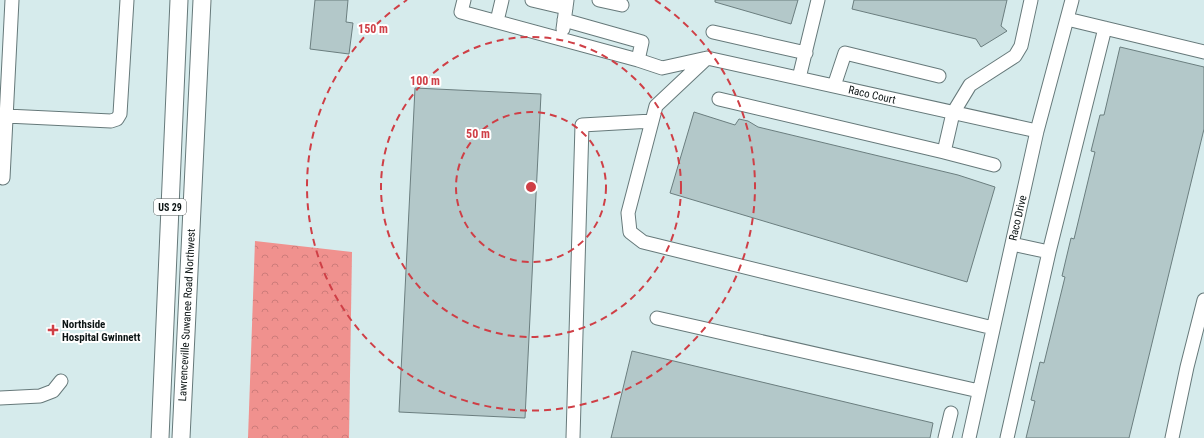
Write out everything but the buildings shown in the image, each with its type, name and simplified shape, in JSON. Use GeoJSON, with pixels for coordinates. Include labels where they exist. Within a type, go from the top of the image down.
{"type":"FeatureCollection","features":[{"type":"Feature","properties":{"kind":"main road","name":"Lawrenceville Suwanee Road Northwest"},"geometry":{"type":"LineString","coordinates":[[160,438],[179,0]]}},
{"type":"Feature","properties":{"kind":"main road","name":"Lawrenceville Suwanee Road Northwest"},"geometry":{"type":"LineString","coordinates":[[181,438],[202,0]]}},
{"type":"Feature","properties":{"kind":"street"},"geometry":{"type":"LineString","coordinates":[[3,178],[6,116],[6,15],[12,0]]}},
{"type":"Feature","properties":{"kind":"street"},"geometry":{"type":"LineString","coordinates":[[6,116],[111,121],[117,119],[120,114],[127,0]]}},
{"type":"Feature","properties":{"kind":"street"},"geometry":{"type":"LineString","coordinates":[[464,0],[461,12],[562,38],[662,68],[707,58]]}},
{"type":"Feature","properties":{"kind":"street"},"geometry":{"type":"LineString","coordinates":[[497,21],[502,0]]}},
{"type":"Feature","properties":{"kind":"street"},"geometry":{"type":"LineString","coordinates":[[532,0],[566,9],[642,42],[638,60]]}},
{"type":"Feature","properties":{"kind":"street"},"geometry":{"type":"LineString","coordinates":[[599,0],[622,5]]}},
{"type":"Feature","properties":{"kind":"street"},"geometry":{"type":"LineString","coordinates":[[799,78],[818,0]]}},
{"type":"Feature","properties":{"kind":"street"},"geometry":{"type":"LineString","coordinates":[[944,152],[953,113],[970,85],[1015,56],[1021,46],[1031,0]]}},
{"type":"Feature","properties":{"kind":"street","name":"Raco Drive"},"geometry":{"type":"LineString","coordinates":[[969,438],[1038,131],[1072,0]]}},
{"type":"Feature","properties":{"kind":"street"},"geometry":{"type":"LineString","coordinates":[[562,38],[566,9]]}},
{"type":"Feature","properties":{"kind":"street"},"geometry":{"type":"LineString","coordinates":[[1067,19],[1204,52]]}},
{"type":"Feature","properties":{"kind":"street"},"geometry":{"type":"LineString","coordinates":[[1006,438],[1049,252],[1105,28]]}},
{"type":"Feature","properties":{"kind":"street"},"geometry":{"type":"LineString","coordinates":[[713,32],[806,53]]}},
{"type":"Feature","properties":{"kind":"street"},"geometry":{"type":"LineString","coordinates":[[834,86],[845,53],[939,76]]}},
{"type":"Feature","properties":{"kind":"street"},"geometry":{"type":"LineString","coordinates":[[707,58],[656,106],[628,213],[630,232],[643,242],[993,328]]}},
{"type":"Feature","properties":{"kind":"street","name":"Raco Court"},"geometry":{"type":"LineString","coordinates":[[707,58],[1038,131]]}},
{"type":"Feature","properties":{"kind":"street"},"geometry":{"type":"LineString","coordinates":[[719,99],[944,152],[994,166]]}},
{"type":"Feature","properties":{"kind":"street"},"geometry":{"type":"LineString","coordinates":[[573,438],[582,125],[652,121]]}},
{"type":"Feature","properties":{"kind":"street"},"geometry":{"type":"LineString","coordinates":[[1012,244],[1049,252]]}},
{"type":"Feature","properties":{"kind":"street"},"geometry":{"type":"LineString","coordinates":[[1172,438],[1187,367],[1204,300]]}},
{"type":"Feature","properties":{"kind":"street"},"geometry":{"type":"LineString","coordinates":[[657,318],[979,391]]}},
{"type":"Feature","properties":{"kind":"street"},"geometry":{"type":"LineString","coordinates":[[0,398],[40,396],[53,391],[61,381]]}},
{"type":"Feature","properties":{"kind":"street"},"geometry":{"type":"LineString","coordinates":[[945,438],[951,413]]}},
{"type":"Feature","properties":{"kind":"green space"},"geometry":{"type":"Polygon","coordinates":[[[255,241],[352,252],[349,438],[248,438],[255,241]]]}},
{"type":"Feature","properties":{"kind":"place","name":"Northside Hospital Gwinnett"},"geometry":{"type":"Point","coordinates":[53,330]}}]}
